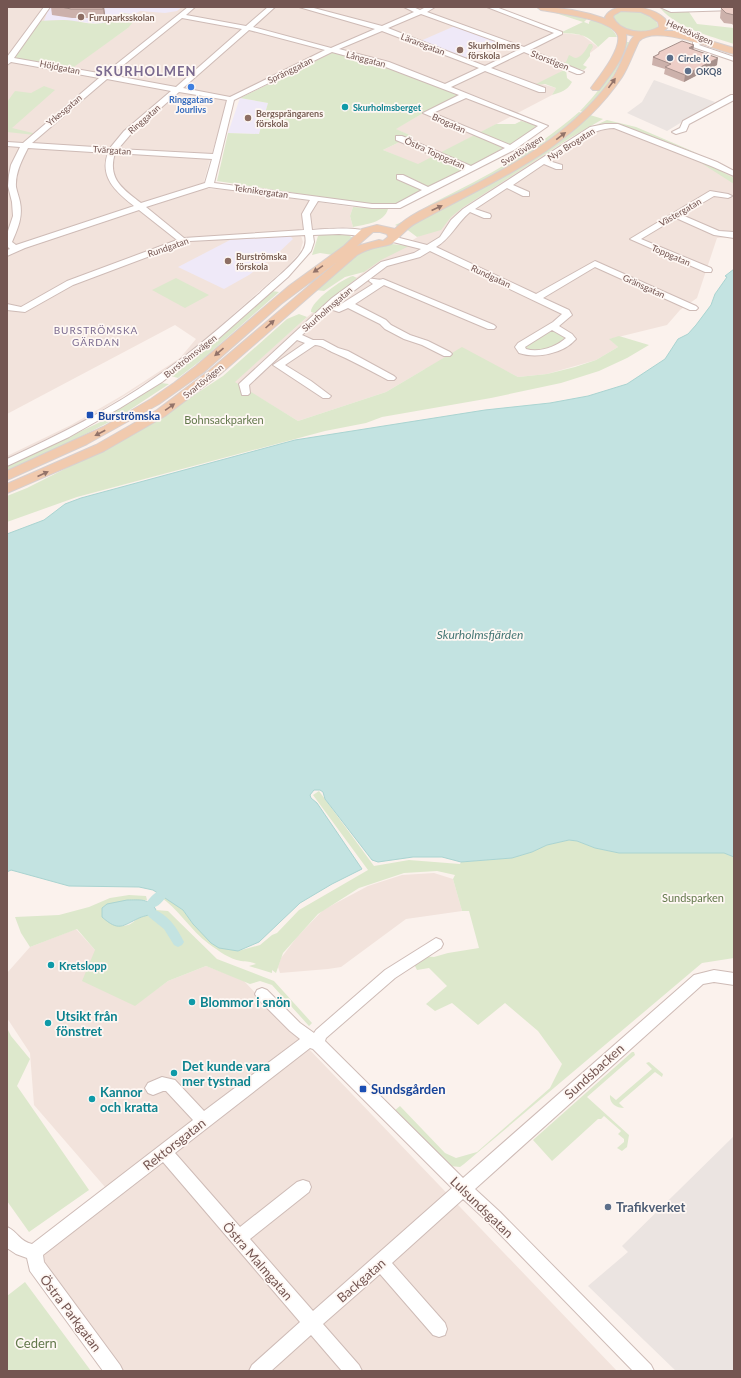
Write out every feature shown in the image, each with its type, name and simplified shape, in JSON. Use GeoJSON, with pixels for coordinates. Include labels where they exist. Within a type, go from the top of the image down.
{"type":"FeatureCollection","features":[{"type":"Feature","properties":{"kind":"main road"},"geometry":{"type":"LineString","coordinates":[[541,7],[591,17],[614,26]]}},
{"type":"Feature","properties":{"kind":"main road"},"geometry":{"type":"LineString","coordinates":[[559,7],[590,13],[619,9],[642,10],[659,18]]}},
{"type":"Feature","properties":{"kind":"main road"},"geometry":{"type":"LineString","coordinates":[[649,7],[659,18]]}},
{"type":"Feature","properties":{"kind":"main road"},"geometry":{"type":"LineString","coordinates":[[614,26],[609,17],[619,9]]}},
{"type":"Feature","properties":{"kind":"main road","name":"Hertsövägen"},"geometry":{"type":"LineString","coordinates":[[659,18],[677,29],[720,46]]}},
{"type":"Feature","properties":{"kind":"main road","name":"Svartövägen"},"geometry":{"type":"LineString","coordinates":[[7,476],[55,456],[95,436],[126,420],[160,399],[199,369],[285,293],[341,254],[364,234],[375,228],[398,222],[433,200],[491,170],[537,141],[582,108],[618,76],[635,40],[639,36],[658,31],[663,28],[663,22],[659,18]]}},
{"type":"Feature","properties":{"kind":"main road","name":"Hertsövägen"},"geometry":{"type":"LineString","coordinates":[[614,26],[630,33],[672,33],[734,50]]}},
{"type":"Feature","properties":{"kind":"main road","name":"Svartövägen"},"geometry":{"type":"LineString","coordinates":[[7,489],[100,448],[161,413],[214,373],[353,253],[362,248],[393,238],[403,227],[482,186],[524,161],[568,130],[614,60],[621,45],[622,35],[614,26]]}},
{"type":"Feature","properties":{"kind":"main road"},"geometry":{"type":"LineString","coordinates":[[375,228],[388,230],[393,234],[393,238]]}},
{"type":"Feature","properties":{"kind":"main road"},"geometry":{"type":"LineString","coordinates":[[364,234],[368,241],[379,243]]}},
{"type":"Feature","properties":{"kind":"street"},"geometry":{"type":"LineString","coordinates":[[8,60],[47,7]]}},
{"type":"Feature","properties":{"kind":"street","name":"Yrkesgatan"},"geometry":{"type":"LineString","coordinates":[[11,251],[8,242],[17,216],[17,207],[12,186],[12,179],[15,165],[25,145],[52,120],[192,7]]}},
{"type":"Feature","properties":{"kind":"street","name":"Ringgatan"},"geometry":{"type":"LineString","coordinates":[[112,150],[127,133],[272,7]]}},
{"type":"Feature","properties":{"kind":"street","name":"Läraregatan"},"geometry":{"type":"LineString","coordinates":[[302,7],[381,28],[542,90]]}},
{"type":"Feature","properties":{"kind":"street","name":"Storstigen"},"geometry":{"type":"LineString","coordinates":[[407,7],[525,50],[580,72]]}},
{"type":"Feature","properties":{"kind":"street","name":"Spränggatan"},"geometry":{"type":"LineString","coordinates":[[231,99],[381,28],[432,7]]}},
{"type":"Feature","properties":{"kind":"street"},"geometry":{"type":"LineString","coordinates":[[445,87],[560,33],[490,7]]}},
{"type":"Feature","properties":{"kind":"street"},"geometry":{"type":"LineString","coordinates":[[665,8],[734,8]]}},
{"type":"Feature","properties":{"kind":"street","name":"Långgatan"},"geometry":{"type":"LineString","coordinates":[[181,16],[248,28],[386,64],[544,126]]}},
{"type":"Feature","properties":{"kind":"street","name":"Hertsövägen"},"geometry":{"type":"LineString","coordinates":[[701,41],[695,44],[695,46],[734,59]]}},
{"type":"Feature","properties":{"kind":"street","name":"Höjdgatan"},"geometry":{"type":"LineString","coordinates":[[8,60],[231,99]]}},
{"type":"Feature","properties":{"kind":"street","name":"Brogatan"},"geometry":{"type":"LineString","coordinates":[[466,95],[428,113],[511,148]]}},
{"type":"Feature","properties":{"kind":"street"},"geometry":{"type":"LineString","coordinates":[[676,132],[683,129],[686,123],[734,97]]}},
{"type":"Feature","properties":{"kind":"street"},"geometry":{"type":"LineString","coordinates":[[209,185],[231,104],[231,99]]}},
{"type":"Feature","properties":{"kind":"street","name":"Teknikergatan"},"geometry":{"type":"LineString","coordinates":[[11,251],[209,185],[372,206],[391,207],[402,204],[511,148],[544,126]]}},
{"type":"Feature","properties":{"kind":"street","name":"Nya Brogatan"},"geometry":{"type":"LineString","coordinates":[[428,247],[443,239],[454,222],[469,209],[593,129],[606,126],[615,126],[714,164],[734,174]]}},
{"type":"Feature","properties":{"kind":"street","name":"Östra Toppgatan"},"geometry":{"type":"LineString","coordinates":[[399,138],[471,169]]}},
{"type":"Feature","properties":{"kind":"street","name":"Tvärgatan"},"geometry":{"type":"LineString","coordinates":[[7,144],[216,157]]}},
{"type":"Feature","properties":{"kind":"street"},"geometry":{"type":"LineString","coordinates":[[112,150],[109,165],[113,182],[123,194],[183,241]]}},
{"type":"Feature","properties":{"kind":"street"},"geometry":{"type":"LineString","coordinates":[[543,162],[559,167]]}},
{"type":"Feature","properties":{"kind":"street"},"geometry":{"type":"LineString","coordinates":[[400,177],[428,190]]}},
{"type":"Feature","properties":{"kind":"street"},"geometry":{"type":"LineString","coordinates":[[508,185],[526,194]]}},
{"type":"Feature","properties":{"kind":"street","name":"Västergatan"},"geometry":{"type":"LineString","coordinates":[[634,239],[713,193],[728,196]]}},
{"type":"Feature","properties":{"kind":"street","name":"Burströmsvägen"},"geometry":{"type":"LineString","coordinates":[[7,463],[90,422],[160,380],[235,320],[285,275],[307,251],[310,242],[306,214],[315,199]]}},
{"type":"Feature","properties":{"kind":"street"},"geometry":{"type":"LineString","coordinates":[[469,209],[486,216]]}},
{"type":"Feature","properties":{"kind":"street"},"geometry":{"type":"LineString","coordinates":[[674,215],[717,233],[734,235]]}},
{"type":"Feature","properties":{"kind":"street","name":"Rundgatan"},"geometry":{"type":"LineString","coordinates":[[7,306],[22,310],[70,283],[183,241],[201,238],[309,232],[351,231],[364,234]]}},
{"type":"Feature","properties":{"kind":"street","name":"Rundgatan"},"geometry":{"type":"LineString","coordinates":[[393,238],[428,247],[538,297],[567,313],[563,319],[551,326],[521,345],[520,347],[522,351],[529,354],[538,354],[562,345],[572,339],[551,326]]}},
{"type":"Feature","properties":{"kind":"street","name":"Toppgatan"},"geometry":{"type":"LineString","coordinates":[[634,239],[708,270]]}},
{"type":"Feature","properties":{"kind":"street","name":"Skurholmsgatan"},"geometry":{"type":"LineString","coordinates":[[245,393],[244,384],[329,306],[384,264],[417,255],[428,247]]}},
{"type":"Feature","properties":{"kind":"street","name":"Gränsgatan"},"geometry":{"type":"LineString","coordinates":[[538,297],[595,264],[693,308]]}},
{"type":"Feature","properties":{"kind":"street"},"geometry":{"type":"LineString","coordinates":[[365,278],[380,284]]}},
{"type":"Feature","properties":{"kind":"street"},"geometry":{"type":"LineString","coordinates":[[329,306],[339,309],[383,282],[491,327]]}},
{"type":"Feature","properties":{"kind":"street"},"geometry":{"type":"LineString","coordinates":[[348,304],[383,322],[388,327],[407,337],[425,343],[447,354]]}},
{"type":"Feature","properties":{"kind":"street"},"geometry":{"type":"LineString","coordinates":[[296,336],[312,343]]}},
{"type":"Feature","properties":{"kind":"street"},"geometry":{"type":"LineString","coordinates":[[326,396],[308,383],[279,366],[312,343],[320,342],[335,350],[345,353],[391,378]]}},
{"type":"Feature","properties":{"kind":"street"},"geometry":{"type":"LineString","coordinates":[[274,356],[285,361]]}},
{"type":"Feature","properties":{"kind":"street"},"geometry":{"type":"LineString","coordinates":[[317,1043],[321,1034],[390,974],[436,944]]}},
{"type":"Feature","properties":{"kind":"street","name":"Sundsbacken"},"geometry":{"type":"LineString","coordinates":[[463,1188],[699,980],[714,976],[734,979]]}},
{"type":"Feature","properties":{"kind":"street","name":"Lulsundsgatan"},"geometry":{"type":"LineString","coordinates":[[262,994],[295,1027],[317,1043],[494,1217],[645,1371]]}},
{"type":"Feature","properties":{"kind":"street","name":"Rektorsgatan"},"geometry":{"type":"LineString","coordinates":[[34,1252],[302,1045],[310,1042],[317,1043]]}},
{"type":"Feature","properties":{"kind":"street"},"geometry":{"type":"LineString","coordinates":[[153,1088],[162,1084],[170,1085],[203,1121]]}},
{"type":"Feature","properties":{"kind":"street","name":"Östra Malmgatan"},"geometry":{"type":"LineString","coordinates":[[164,1152],[353,1371]]}},
{"type":"Feature","properties":{"kind":"street"},"geometry":{"type":"LineString","coordinates":[[239,1238],[303,1187]]}},
{"type":"Feature","properties":{"kind":"street","name":"Backgatan"},"geometry":{"type":"LineString","coordinates":[[258,1371],[463,1188]]}},
{"type":"Feature","properties":{"kind":"street"},"geometry":{"type":"LineString","coordinates":[[7,1235],[16,1246],[24,1251],[34,1252]]}},
{"type":"Feature","properties":{"kind":"street","name":"Östra Parkgatan"},"geometry":{"type":"LineString","coordinates":[[34,1252],[36,1265],[114,1371]]}},
{"type":"Feature","properties":{"kind":"street"},"geometry":{"type":"LineString","coordinates":[[380,1262],[439,1329]]}},
{"type":"Feature","properties":{"kind":"shaded area"},"geometry":{"type":"Polygon","coordinates":[[[7,7],[489,7],[560,33],[582,35],[598,47],[581,60],[576,69],[565,69],[542,84],[556,88],[552,95],[418,165],[383,150],[412,136],[395,129],[425,112],[336,51],[324,51],[231,96],[227,101],[204,181],[208,189],[233,190],[353,207],[350,216],[353,227],[299,229],[303,242],[300,252],[289,265],[203,341],[164,371],[84,421],[7,458],[7,456],[71,425],[123,395],[180,358],[196,339],[175,325],[7,414],[7,7]],[[122,13],[111,20],[78,22],[38,21],[105,44],[128,28],[122,13]]]}},
{"type":"Feature","properties":{"kind":"shaded area","name":"Furuparksskolan"},"geometry":{"type":"Polygon","coordinates":[[[49,7],[182,7],[177,11],[165,13],[140,11],[135,14],[122,13],[111,20],[100,24],[63,20],[44,21],[49,7]]]}},
{"type":"Feature","properties":{"kind":"shaded area","name":"Skurholmens förskola"},"geometry":{"type":"Polygon","coordinates":[[[457,25],[501,41],[462,59],[418,42],[457,25]]]}},
{"type":"Feature","properties":{"kind":"shaded area"},"geometry":{"type":"Polygon","coordinates":[[[654,80],[715,102],[667,131],[627,113],[642,102],[654,80]]]}},
{"type":"Feature","properties":{"kind":"shaded area","name":"Bergsprängarens förskola"},"geometry":{"type":"Polygon","coordinates":[[[240,98],[268,103],[259,134],[228,133],[240,98]]]}},
{"type":"Feature","properties":{"kind":"shaded area"},"geometry":{"type":"Polygon","coordinates":[[[604,123],[619,124],[719,163],[734,171],[734,237],[717,238],[697,298],[680,310],[667,325],[610,339],[618,347],[596,360],[547,374],[518,377],[504,370],[425,369],[386,392],[298,421],[234,382],[307,317],[376,262],[421,235],[460,206],[587,128],[604,123]]]}},
{"type":"Feature","properties":{"kind":"shaded area","name":"Burströmska förskola"},"geometry":{"type":"Polygon","coordinates":[[[290,236],[293,239],[276,255],[249,275],[224,289],[178,267],[230,240],[290,236]]]}},
{"type":"Feature","properties":{"kind":"shaded area"},"geometry":{"type":"Polygon","coordinates":[[[434,873],[453,879],[462,911],[406,919],[341,967],[280,973],[278,967],[281,958],[297,937],[323,910],[368,886],[402,875],[434,873]]]}},
{"type":"Feature","properties":{"kind":"shaded area"},"geometry":{"type":"Polygon","coordinates":[[[76,929],[95,950],[135,1005],[168,981],[206,966],[243,980],[617,1371],[116,1371],[33,1252],[111,1194],[34,1105],[30,1053],[7,1018],[7,973],[30,947],[76,929]]]}},
{"type":"Feature","properties":{"kind":"shaded area"},"geometry":{"type":"Polygon","coordinates":[[[734,1136],[734,1371],[676,1371],[588,1286],[628,1252],[622,1246],[734,1136]]]}},
{"type":"Feature","properties":{"kind":"green space"},"geometry":{"type":"Polygon","coordinates":[[[543,9],[588,18],[584,22],[589,24],[592,19],[610,28],[617,37],[609,37],[598,47],[590,39],[581,35],[560,33],[583,22],[543,9]]]}},
{"type":"Feature","properties":{"kind":"green space"},"geometry":{"type":"Polygon","coordinates":[[[661,9],[671,12],[689,12],[697,24],[734,28],[734,44],[695,31],[668,16],[661,9]]]}},
{"type":"Feature","properties":{"kind":"green space"},"geometry":{"type":"Polygon","coordinates":[[[633,10],[645,13],[656,20],[658,27],[645,32],[629,31],[621,28],[612,19],[614,14],[620,11],[633,10]]]}},
{"type":"Feature","properties":{"kind":"green space"},"geometry":{"type":"Polygon","coordinates":[[[122,13],[138,16],[128,28],[71,69],[11,59],[38,21],[63,20],[93,24],[114,19],[122,13]]]}},
{"type":"Feature","properties":{"kind":"green space"},"geometry":{"type":"Polygon","coordinates":[[[626,42],[629,42],[624,56],[609,82],[583,112],[580,111],[588,103],[606,78],[626,42]]]}},
{"type":"Feature","properties":{"kind":"green space"},"geometry":{"type":"Polygon","coordinates":[[[589,44],[592,44],[593,47],[590,52],[590,56],[583,65],[587,67],[584,70],[563,63],[566,62],[569,55],[576,58],[580,56],[589,44]]]}},
{"type":"Feature","properties":{"kind":"green space"},"geometry":{"type":"Polygon","coordinates":[[[336,51],[382,65],[461,96],[425,112],[396,129],[412,136],[383,150],[418,164],[496,124],[515,124],[521,121],[543,126],[469,167],[395,205],[365,204],[217,181],[228,133],[259,134],[268,103],[240,98],[336,51]]]}},
{"type":"Feature","properties":{"kind":"green space"},"geometry":{"type":"Polygon","coordinates":[[[566,69],[567,78],[572,82],[564,91],[552,95],[556,88],[545,84],[534,85],[566,69]]]}},
{"type":"Feature","properties":{"kind":"green space"},"geometry":{"type":"Polygon","coordinates":[[[44,86],[55,90],[12,128],[37,134],[7,132],[7,102],[15,91],[31,93],[44,86]]]}},
{"type":"Feature","properties":{"kind":"green space"},"geometry":{"type":"Polygon","coordinates":[[[579,112],[582,113],[540,146],[517,161],[400,227],[395,225],[510,162],[545,139],[579,112]]]}},
{"type":"Feature","properties":{"kind":"green space"},"geometry":{"type":"Polygon","coordinates":[[[590,115],[603,119],[570,138],[462,208],[451,217],[441,230],[417,237],[405,228],[508,174],[590,115]]]}},
{"type":"Feature","properties":{"kind":"green space"},"geometry":{"type":"Polygon","coordinates":[[[607,120],[636,127],[699,154],[620,125],[610,123],[596,125],[607,120]]]}},
{"type":"Feature","properties":{"kind":"green space"},"geometry":{"type":"Polygon","coordinates":[[[699,160],[734,178],[734,184],[698,161],[699,160]]]}},
{"type":"Feature","properties":{"kind":"green space"},"geometry":{"type":"Polygon","coordinates":[[[353,207],[388,209],[386,214],[379,220],[369,224],[353,227],[350,216],[353,207]]]}},
{"type":"Feature","properties":{"kind":"green space"},"geometry":{"type":"Polygon","coordinates":[[[322,234],[347,234],[353,238],[349,244],[333,255],[320,253],[312,255],[318,236],[322,234]]]}},
{"type":"Feature","properties":{"kind":"green space"},"geometry":{"type":"Polygon","coordinates":[[[392,244],[409,246],[381,260],[364,272],[345,277],[324,291],[316,290],[358,253],[380,245],[392,244]]]}},
{"type":"Feature","properties":{"kind":"green space"},"geometry":{"type":"Polygon","coordinates":[[[353,276],[357,278],[315,313],[311,312],[316,302],[328,291],[342,281],[353,276]]]}},
{"type":"Feature","properties":{"kind":"green space"},"geometry":{"type":"Polygon","coordinates":[[[176,278],[209,295],[185,308],[152,290],[176,278]]]}},
{"type":"Feature","properties":{"kind":"green space"},"geometry":{"type":"Polygon","coordinates":[[[272,291],[279,292],[204,358],[178,378],[171,376],[238,322],[272,291]]]}},
{"type":"Feature","properties":{"kind":"green space","name":"Bohnsackparken"},"geometry":{"type":"Polygon","coordinates":[[[299,314],[307,317],[235,382],[298,421],[386,392],[462,347],[518,377],[547,374],[596,360],[618,347],[609,339],[619,336],[649,345],[627,358],[599,371],[561,383],[491,398],[382,417],[366,423],[325,431],[77,497],[7,522],[7,496],[27,488],[138,432],[223,376],[287,319],[299,314]]]}},
{"type":"Feature","properties":{"kind":"green space"},"geometry":{"type":"Polygon","coordinates":[[[551,326],[568,336],[563,344],[529,354],[521,344],[551,326]]]}},
{"type":"Feature","properties":{"kind":"green space"},"geometry":{"type":"Polygon","coordinates":[[[161,383],[169,384],[119,417],[72,441],[7,471],[7,466],[111,417],[114,412],[161,383]]]}},
{"type":"Feature","properties":{"kind":"green space","name":"Sundsparken"},"geometry":{"type":"Polygon","coordinates":[[[319,791],[374,866],[409,860],[460,864],[461,862],[512,858],[532,852],[547,845],[569,840],[577,841],[595,848],[619,853],[724,853],[734,857],[734,958],[702,963],[464,1164],[460,1167],[450,1166],[394,1111],[400,1106],[445,1153],[456,1158],[477,1152],[550,1088],[562,1064],[538,1031],[505,1003],[478,1025],[452,1003],[435,1011],[426,1004],[447,986],[429,968],[417,970],[412,960],[421,956],[434,957],[479,948],[469,911],[462,911],[453,879],[455,875],[437,871],[404,873],[359,888],[318,914],[283,953],[276,973],[272,970],[272,973],[249,966],[256,964],[228,957],[220,952],[202,938],[173,907],[159,896],[161,895],[183,910],[193,924],[238,951],[260,945],[272,935],[277,933],[299,910],[368,870],[313,795],[319,791]]]}},
{"type":"Feature","properties":{"kind":"green space"},"geometry":{"type":"Polygon","coordinates":[[[129,895],[146,896],[147,900],[127,900],[102,917],[114,925],[124,926],[131,924],[139,918],[156,910],[168,911],[217,959],[274,981],[312,1023],[309,1026],[272,985],[260,981],[250,984],[206,966],[168,981],[135,1006],[82,981],[95,950],[77,929],[30,947],[21,933],[15,917],[59,915],[89,907],[110,898],[129,895]]]}},
{"type":"Feature","properties":{"kind":"green space"},"geometry":{"type":"Polygon","coordinates":[[[7,1028],[11,1036],[30,1059],[17,1086],[89,1190],[29,1232],[7,1201],[7,1028]]]}},
{"type":"Feature","properties":{"kind":"green space"},"geometry":{"type":"Polygon","coordinates":[[[632,1052],[634,1052],[635,1055],[587,1097],[629,1135],[627,1147],[622,1151],[617,1148],[624,1142],[624,1139],[618,1134],[621,1131],[604,1116],[601,1119],[598,1119],[552,1161],[533,1140],[632,1052]]]}},
{"type":"Feature","properties":{"kind":"green space"},"geometry":{"type":"Polygon","coordinates":[[[649,1062],[663,1074],[662,1077],[655,1072],[619,1103],[624,1108],[618,1107],[612,1103],[610,1095],[616,1100],[652,1069],[646,1063],[649,1062]]]}},
{"type":"Feature","properties":{"kind":"green space","name":"Cedern"},"geometry":{"type":"Polygon","coordinates":[[[25,1282],[91,1371],[7,1371],[7,1296],[25,1282]]]}},
{"type":"Feature","properties":{"kind":"water","name":"Skurholmsfjärden"},"geometry":{"type":"Polygon","coordinates":[[[734,269],[734,857],[724,853],[619,853],[595,848],[577,841],[569,840],[547,845],[532,852],[512,858],[461,862],[442,857],[413,857],[378,862],[372,860],[325,799],[323,792],[320,790],[314,790],[310,795],[311,798],[317,803],[362,869],[332,884],[300,903],[259,942],[238,951],[219,948],[211,943],[193,924],[183,910],[153,890],[139,887],[69,886],[11,870],[7,872],[7,534],[44,520],[65,504],[81,498],[295,440],[485,410],[550,403],[588,396],[627,384],[665,359],[678,339],[688,334],[696,325],[711,305],[715,294],[727,277],[725,276],[734,269]]]}},
{"type":"Feature","properties":{"kind":"water"},"geometry":{"type":"Polygon","coordinates":[[[127,900],[144,900],[151,903],[156,910],[150,914],[120,926],[113,925],[102,917],[102,908],[107,904],[127,900]]]}},
{"type":"Feature","properties":{"kind":"building"},"geometry":{"type":"Polygon","coordinates":[[[61,7],[103,7],[103,9],[71,9],[61,7]]]}},
{"type":"Feature","properties":{"kind":"building"},"geometry":{"type":"Polygon","coordinates":[[[734,7],[734,15],[726,13],[721,8],[734,7]]]}},
{"type":"Feature","properties":{"kind":"building"},"geometry":{"type":"Polygon","coordinates":[[[682,41],[694,45],[689,48],[718,58],[685,75],[665,67],[671,64],[653,57],[659,54],[659,52],[682,41]]]}},
{"type":"Feature","properties":{"kind":"waterway"},"geometry":{"type":"LineString","coordinates":[[152,904],[161,895]]}},
{"type":"Feature","properties":{"kind":"waterway"},"geometry":{"type":"LineString","coordinates":[[153,914],[168,925],[178,942]]}},
{"type":"Feature","properties":{"kind":"place","name":"Furuparksskolan"},"geometry":{"type":"Point","coordinates":[81,17]}},
{"type":"Feature","properties":{"kind":"place","name":"Skurholmens förskola"},"geometry":{"type":"Point","coordinates":[460,50]}},
{"type":"Feature","properties":{"kind":"place","name":"Circle K"},"geometry":{"type":"Point","coordinates":[670,58]}},
{"type":"Feature","properties":{"kind":"place","name":"OKQ8"},"geometry":{"type":"Point","coordinates":[688,71]}},
{"type":"Feature","properties":{"kind":"place","name":"Ringgatans Jourlivs"},"geometry":{"type":"Point","coordinates":[191,87]}},
{"type":"Feature","properties":{"kind":"place","name":"Skurholmsberget"},"geometry":{"type":"Point","coordinates":[345,107]}},
{"type":"Feature","properties":{"kind":"place","name":"Bergsprängarens förskola"},"geometry":{"type":"Point","coordinates":[248,118]}},
{"type":"Feature","properties":{"kind":"place","name":"Burströmska förskola"},"geometry":{"type":"Point","coordinates":[228,261]}},
{"type":"Feature","properties":{"kind":"place","name":"Burströmska"},"geometry":{"type":"Point","coordinates":[90,415]}},
{"type":"Feature","properties":{"kind":"place","name":"Kretslopp"},"geometry":{"type":"Point","coordinates":[51,965]}},
{"type":"Feature","properties":{"kind":"place","name":"Blommor i snön"},"geometry":{"type":"Point","coordinates":[192,1002]}},
{"type":"Feature","properties":{"kind":"place","name":"Utsikt från fönstret"},"geometry":{"type":"Point","coordinates":[48,1023]}},
{"type":"Feature","properties":{"kind":"place","name":"Det kunde vara mer tystnad"},"geometry":{"type":"Point","coordinates":[174,1073]}},
{"type":"Feature","properties":{"kind":"place","name":"Sundsgården"},"geometry":{"type":"Point","coordinates":[363,1089]}},
{"type":"Feature","properties":{"kind":"place","name":"Kannor och kratta"},"geometry":{"type":"Point","coordinates":[92,1099]}},
{"type":"Feature","properties":{"kind":"place","name":"Trafikverket"},"geometry":{"type":"Point","coordinates":[608,1207]}},
{"type":"Feature","properties":{"kind":"district","name":"SKURHOLMEN"},"geometry":{"type":"Point","coordinates":[146,71]}},
{"type":"Feature","properties":{"kind":"district","name":"BURSTRÖMSKA GÄRDAN"},"geometry":{"type":"Point","coordinates":[96,336]}}]}
